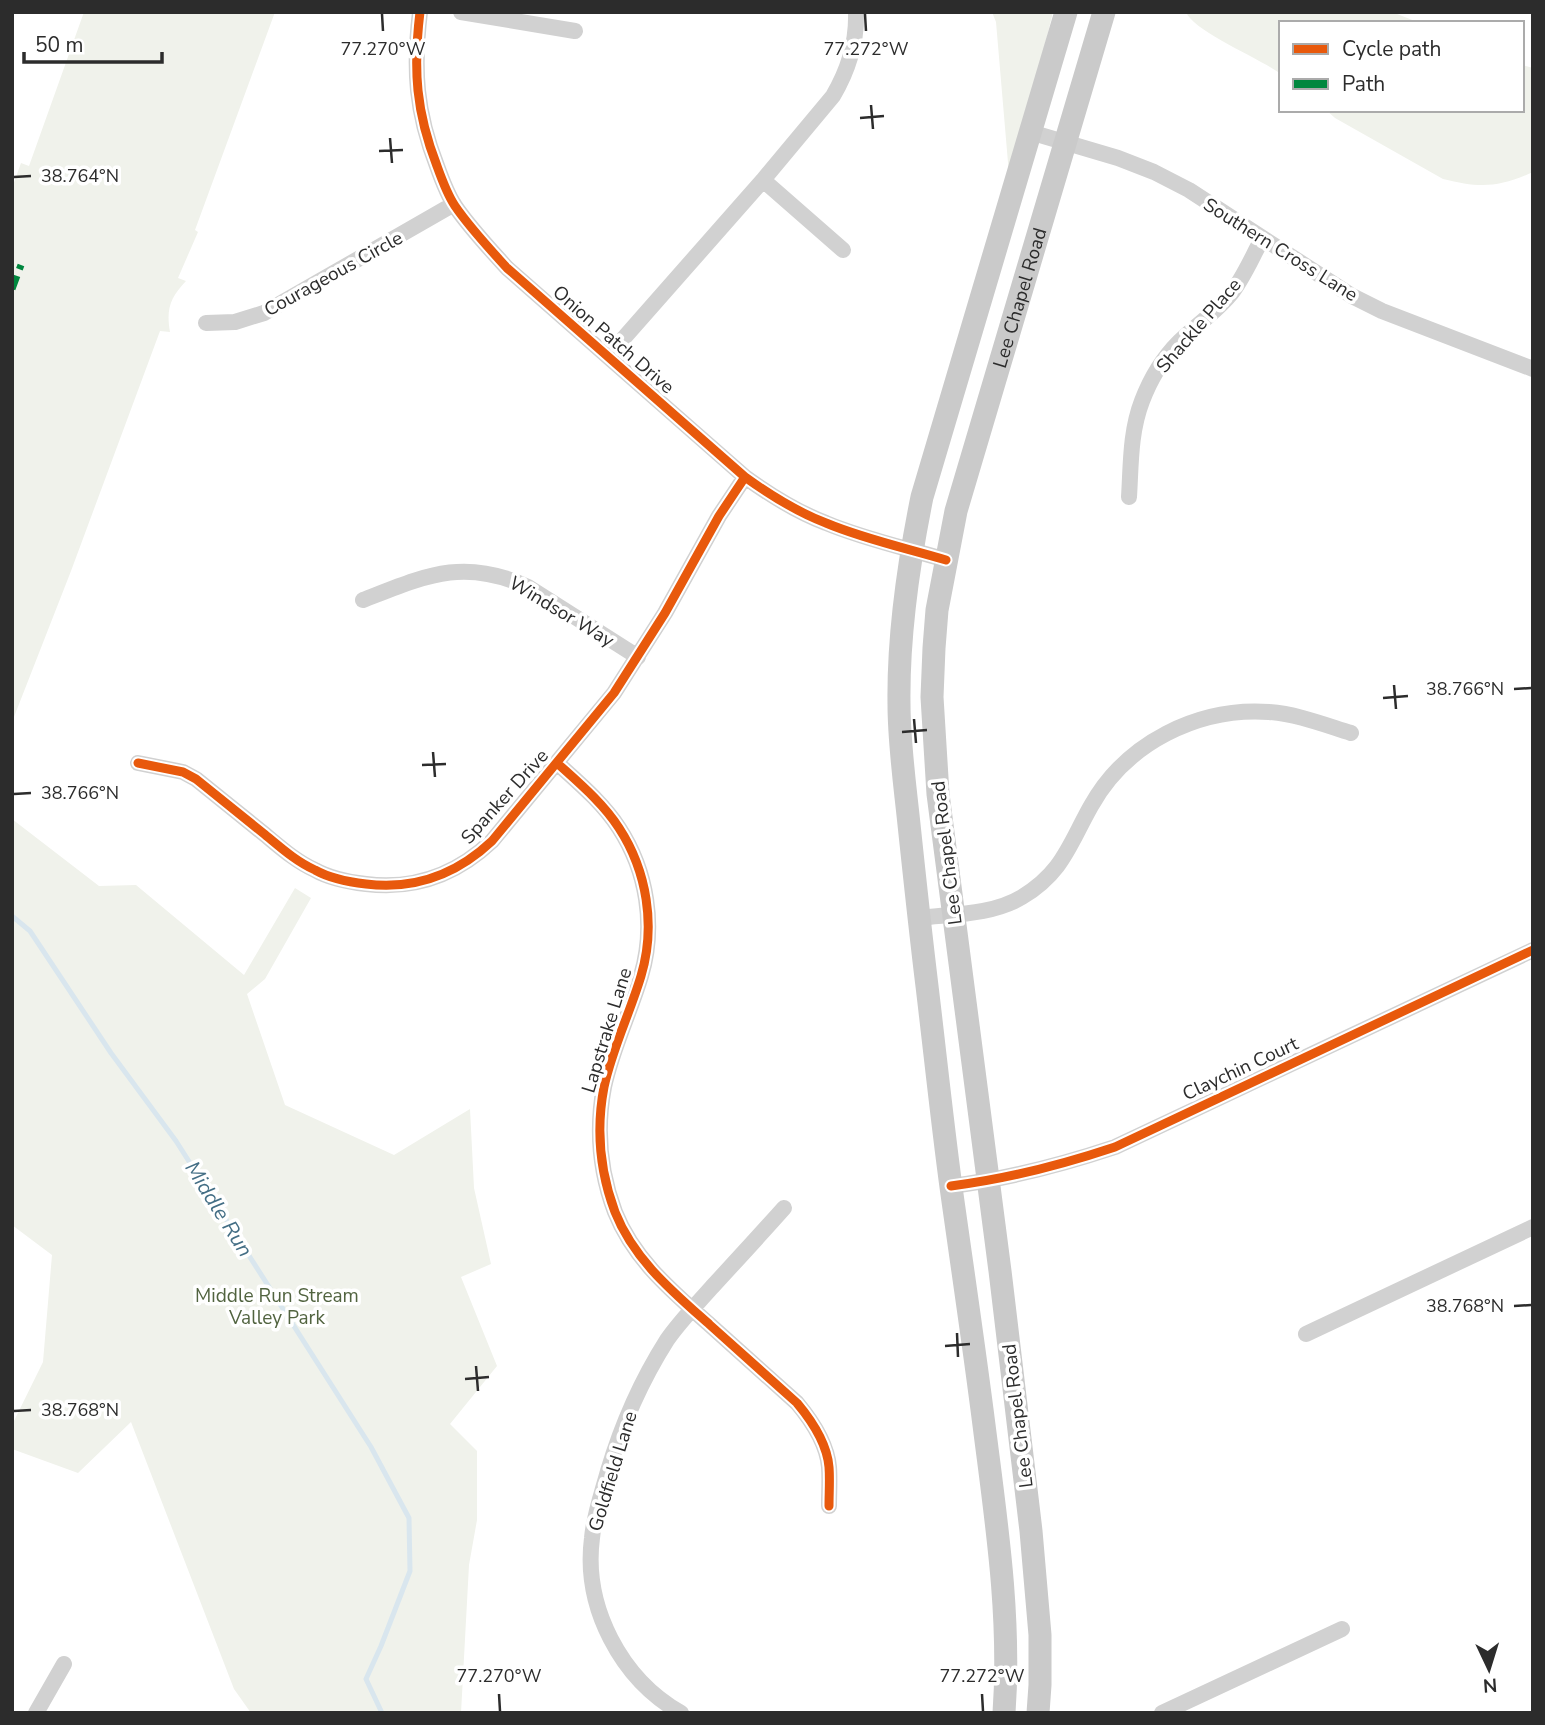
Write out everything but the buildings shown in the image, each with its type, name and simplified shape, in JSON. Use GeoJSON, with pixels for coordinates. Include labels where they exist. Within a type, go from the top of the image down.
{"type":"FeatureCollection","features":[{"type":"Feature","properties":{"kind":"main road","name":"Lee Chapel Road"},"geometry":{"type":"LineString","coordinates":[[1004,1713],[1006,1658],[1002,1582],[919,918],[899,708],[902,617],[911,549],[922,497],[1066,12]]}},
{"type":"Feature","properties":{"kind":"main road","name":"Lee Chapel Road"},"geometry":{"type":"LineString","coordinates":[[1038,1713],[1040,1635],[1032,1542],[938,794],[932,697],[937,610],[956,511],[1104,12]]}},
{"type":"Feature","properties":{"kind":"street","name":"Onion Patch Drive"},"geometry":{"type":"LineString","coordinates":[[420,12],[416,48],[418,97],[430,149],[454,204],[475,233],[507,268],[745,477],[771,495],[824,523],[946,560]]}},
{"type":"Feature","properties":{"kind":"street"},"geometry":{"type":"LineString","coordinates":[[460,12],[575,31]]}},
{"type":"Feature","properties":{"kind":"street","name":"Onion Patch Drive"},"geometry":{"type":"LineString","coordinates":[[608,356],[833,96],[842,82],[852,56],[856,12]]}},
{"type":"Feature","properties":{"kind":"street","name":"Southern Cross Lane"},"geometry":{"type":"LineString","coordinates":[[1030,132],[1118,158],[1154,172],[1189,190],[1352,296],[1382,311],[1533,369]]}},
{"type":"Feature","properties":{"kind":"street"},"geometry":{"type":"LineString","coordinates":[[763,180],[843,250]]}},
{"type":"Feature","properties":{"kind":"street","name":"Courageous Circle"},"geometry":{"type":"LineString","coordinates":[[206,323],[235,322],[264,313],[454,204]]}},
{"type":"Feature","properties":{"kind":"street","name":"Shackle Place"},"geometry":{"type":"LineString","coordinates":[[1129,497],[1135,425],[1152,379],[1177,344],[1233,292],[1262,239]]}},
{"type":"Feature","properties":{"kind":"street","name":"Spanker Drive"},"geometry":{"type":"LineString","coordinates":[[138,763],[183,772],[196,779],[293,857],[315,871],[342,881],[383,886],[418,883],[440,876],[470,859],[492,841],[614,693],[745,477]]}},
{"type":"Feature","properties":{"kind":"street","name":"Windsor Way"},"geometry":{"type":"LineString","coordinates":[[363,600],[441,573],[467,570],[489,573],[528,587],[638,657]]}},
{"type":"Feature","properties":{"kind":"street"},"geometry":{"type":"LineString","coordinates":[[919,918],[1002,907],[1039,885],[1064,858],[1100,792],[1121,766],[1164,734],[1206,717],[1252,711],[1287,714],[1351,733]]}},
{"type":"Feature","properties":{"kind":"street","name":"Lapstrake Lane"},"geometry":{"type":"LineString","coordinates":[[557,763],[608,812],[629,844],[641,875],[647,903],[648,937],[645,959],[604,1086],[600,1114],[604,1177],[615,1212],[624,1233],[648,1267],[807,1415],[825,1449],[829,1465],[829,1506]]}},
{"type":"Feature","properties":{"kind":"street","name":"Claychin Court"},"geometry":{"type":"LineString","coordinates":[[951,1186],[988,1181],[1069,1162],[1115,1147],[1533,950]]}},
{"type":"Feature","properties":{"kind":"street","name":"Goldfield Lane"},"geometry":{"type":"LineString","coordinates":[[681,1713],[649,1689],[626,1664],[604,1624],[592,1583],[591,1540],[595,1515],[625,1418],[668,1338],[784,1209]]}},
{"type":"Feature","properties":{"kind":"street"},"geometry":{"type":"LineString","coordinates":[[1306,1334],[1533,1227]]}},
{"type":"Feature","properties":{"kind":"street"},"geometry":{"type":"LineString","coordinates":[[1162,1713],[1342,1629]]}},
{"type":"Feature","properties":{"kind":"street"},"geometry":{"type":"LineString","coordinates":[[37,1713],[64,1664]]}},
{"type":"Feature","properties":{"kind":"green space"},"geometry":{"type":"Polygon","coordinates":[[[84,12],[275,12],[195,230],[198,232],[178,278],[186,281],[170,304],[170,332],[160,331],[12,722],[12,188],[21,163],[29,166],[84,12]]]}},
{"type":"Feature","properties":{"kind":"green space"},"geometry":{"type":"Polygon","coordinates":[[[992,12],[1053,12],[1010,186],[996,22],[992,12]]]}},
{"type":"Feature","properties":{"kind":"green space"},"geometry":{"type":"Polygon","coordinates":[[[1186,12],[1392,12],[1415,21],[1279,21],[1279,73],[1191,20],[1186,12]]]}},
{"type":"Feature","properties":{"kind":"green space"},"geometry":{"type":"Polygon","coordinates":[[[1524,66],[1533,68],[1533,172],[1488,185],[1443,179],[1328,112],[1524,112],[1524,66]]]}},
{"type":"Feature","properties":{"kind":"green space","name":"Middle Run Stream Valley Park"},"geometry":{"type":"Polygon","coordinates":[[[12,819],[99,886],[136,885],[244,975],[295,888],[311,898],[265,979],[247,994],[285,1105],[394,1155],[470,1109],[474,1188],[491,1264],[461,1277],[497,1366],[450,1424],[477,1451],[477,1520],[469,1565],[461,1713],[251,1713],[234,1689],[131,1422],[78,1473],[12,1449],[12,1425],[43,1362],[52,1255],[12,1225],[12,819]]]}},
{"type":"Feature","properties":{"kind":"waterway","name":"Middle Run"},"geometry":{"type":"LineString","coordinates":[[12,916],[30,931],[111,1053],[176,1141],[371,1447],[409,1518],[410,1571],[366,1679],[382,1713]]}},
{"type":"Feature","properties":{"kind":"marked path"},"geometry":{"type":"LineString","coordinates":[[12,289],[21,265]]}},
{"type":"Feature","properties":{"kind":"cycle path"},"geometry":{"type":"LineString","coordinates":[[420,12],[418,91],[430,146],[455,206],[507,268],[745,477],[764,490],[805,514],[840,529],[946,560]]}},
{"type":"Feature","properties":{"kind":"cycle path"},"geometry":{"type":"LineString","coordinates":[[138,763],[183,772],[196,779],[288,853],[327,876],[353,882],[401,885],[434,878],[449,871],[492,841],[614,693],[665,613],[719,516],[745,477]]}},
{"type":"Feature","properties":{"kind":"cycle path"},"geometry":{"type":"LineString","coordinates":[[557,763],[598,802],[619,828],[636,862],[646,899],[646,957],[604,1087],[600,1119],[603,1166],[615,1212],[633,1245],[656,1274],[797,1403],[808,1417],[828,1458],[829,1506]]}},
{"type":"Feature","properties":{"kind":"cycle path"},"geometry":{"type":"LineString","coordinates":[[951,1186],[1034,1171],[1115,1147],[1533,950]]}}]}
